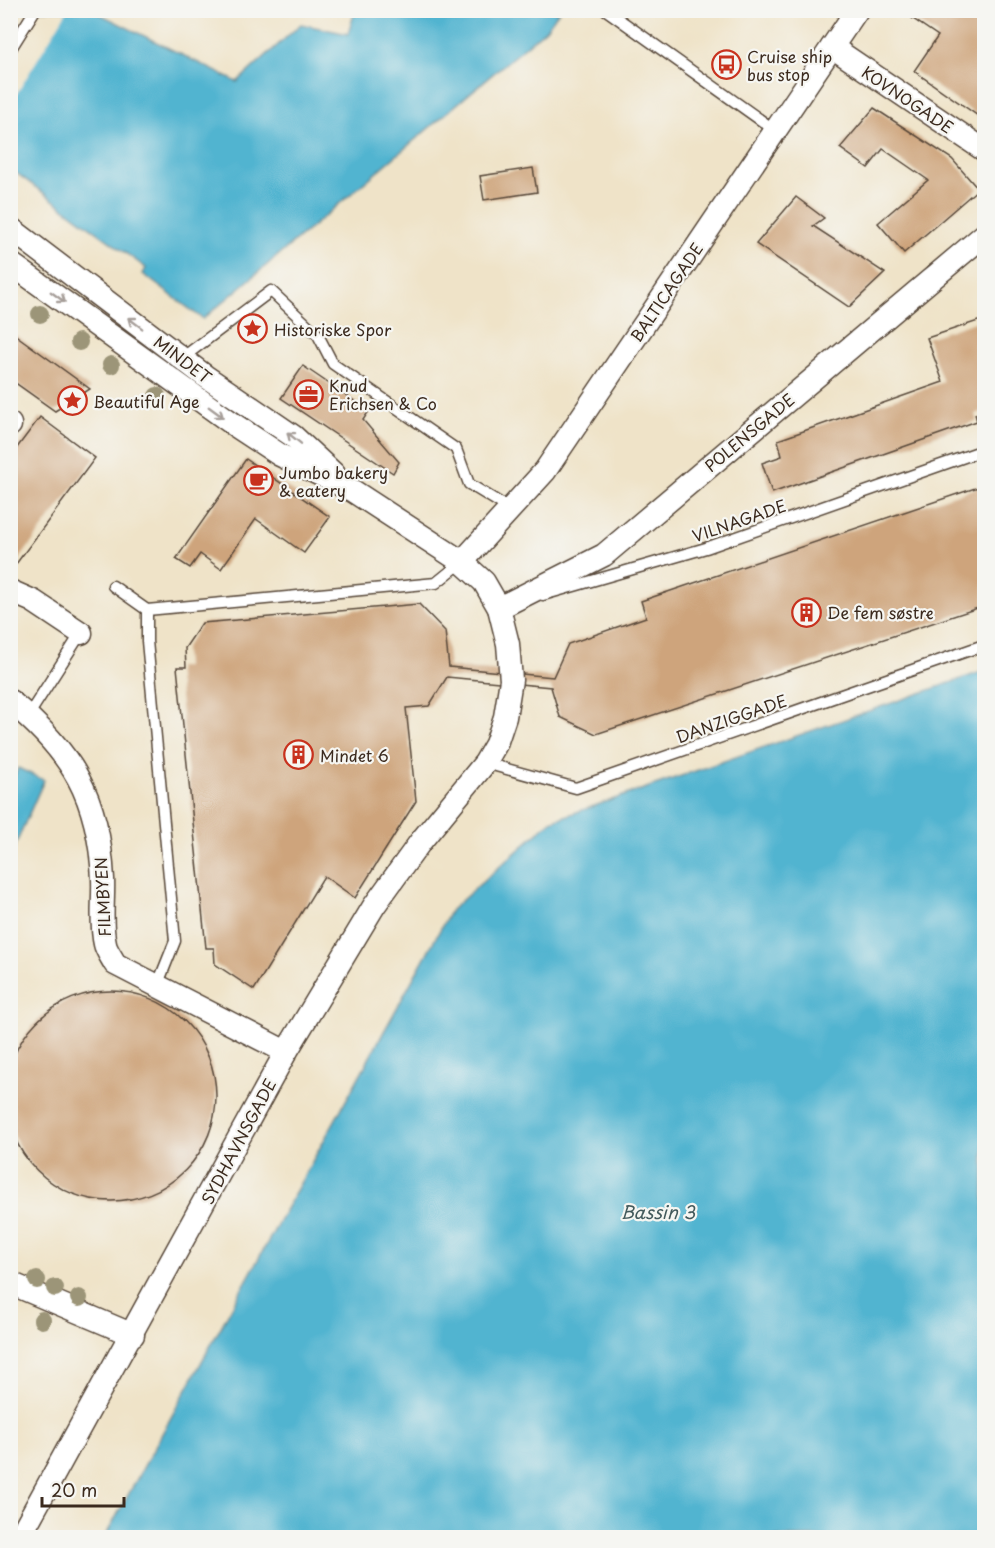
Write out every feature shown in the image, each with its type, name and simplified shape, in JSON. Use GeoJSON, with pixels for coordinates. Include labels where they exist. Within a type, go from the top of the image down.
{"type":"FeatureCollection","features":[{"type":"Feature","properties":{"kind":"street","name":"BALTICAGADE"},"geometry":{"type":"LineString","coordinates":[[462,562],[545,471],[857,10]]}},
{"type":"Feature","properties":{"kind":"street","name":"KOVNOGADE"},"geometry":{"type":"LineString","coordinates":[[832,48],[984,150]]}},
{"type":"Feature","properties":{"kind":"street","name":"MINDET"},"geometry":{"type":"LineString","coordinates":[[10,228],[182,358],[293,436],[353,491]]}},
{"type":"Feature","properties":{"kind":"street","name":"POLENSGADE"},"geometry":{"type":"LineString","coordinates":[[499,608],[604,555],[983,238]]}},
{"type":"Feature","properties":{"kind":"street","name":"MINDET"},"geometry":{"type":"LineString","coordinates":[[10,263],[236,426],[280,455],[353,491],[462,562],[484,582],[499,608],[508,644],[511,680],[505,717],[496,744],[485,763]]}},
{"type":"Feature","properties":{"kind":"street"},"geometry":{"type":"LineString","coordinates":[[10,591],[33,601],[81,633]]}},
{"type":"Feature","properties":{"kind":"street","name":"FILMBYEN"},"geometry":{"type":"LineString","coordinates":[[10,701],[41,726],[76,770],[96,821],[103,876],[105,944],[115,964],[286,1052]]}},
{"type":"Feature","properties":{"kind":"street","name":"SYDHAVNSGADE"},"geometry":{"type":"LineString","coordinates":[[19,1538],[133,1335],[286,1052],[374,906],[421,841],[485,763]]}},
{"type":"Feature","properties":{"kind":"street"},"geometry":{"type":"LineString","coordinates":[[10,1283],[133,1335]]}},
{"type":"Feature","properties":{"kind":"lane"},"geometry":{"type":"LineString","coordinates":[[10,50],[35,10]]}},
{"type":"Feature","properties":{"kind":"lane"},"geometry":{"type":"LineString","coordinates":[[606,10],[776,131]]}},
{"type":"Feature","properties":{"kind":"lane"},"geometry":{"type":"LineString","coordinates":[[182,358],[272,291],[318,335],[333,364],[456,450],[469,484],[510,509]]}},
{"type":"Feature","properties":{"kind":"lane","name":"VILNAGADE"},"geometry":{"type":"LineString","coordinates":[[499,608],[706,548],[984,450]]}},
{"type":"Feature","properties":{"kind":"lane"},"geometry":{"type":"LineString","coordinates":[[113,586],[147,610],[436,583],[462,562]]}},
{"type":"Feature","properties":{"kind":"lane"},"geometry":{"type":"LineString","coordinates":[[147,610],[147,641],[175,941],[157,986]]}},
{"type":"Feature","properties":{"kind":"lane"},"geometry":{"type":"LineString","coordinates":[[28,716],[81,633]]}},
{"type":"Feature","properties":{"kind":"lane","name":"DANZIGGADE"},"geometry":{"type":"LineString","coordinates":[[485,763],[576,788],[984,645]]}},
{"type":"Feature","properties":{"kind":"water"},"geometry":{"type":"Polygon","coordinates":[[[10,11],[94,11],[237,82],[301,24],[348,34],[355,11],[559,11],[546,29],[203,319],[143,274],[146,268],[11,169],[10,11]]]}},
{"type":"Feature","properties":{"kind":"water","name":"Bassin 3"},"geometry":{"type":"Polygon","coordinates":[[[984,671],[984,1537],[105,1537],[451,910],[551,821],[984,671]]]}},
{"type":"Feature","properties":{"kind":"water"},"geometry":{"type":"Polygon","coordinates":[[[18,768],[44,780],[11,855],[11,784],[18,768]]]}},
{"type":"Feature","properties":{"kind":"pier"},"geometry":{"type":"Polygon","coordinates":[[[11,11],[67,11],[11,103],[11,11]]]}},
{"type":"Feature","properties":{"kind":"building"},"geometry":{"type":"Polygon","coordinates":[[[900,10],[984,10],[984,120],[914,71],[938,36],[900,10]]]}},
{"type":"Feature","properties":{"kind":"building"},"geometry":{"type":"Polygon","coordinates":[[[874,108],[952,159],[978,189],[904,253],[878,223],[928,180],[883,149],[868,168],[840,148],[874,108]]]}},
{"type":"Feature","properties":{"kind":"building"},"geometry":{"type":"Polygon","coordinates":[[[533,168],[537,192],[484,200],[480,176],[533,168]]]}},
{"type":"Feature","properties":{"kind":"building"},"geometry":{"type":"Polygon","coordinates":[[[796,197],[824,218],[813,226],[885,273],[849,307],[756,244],[796,197]]]}},
{"type":"Feature","properties":{"kind":"building"},"geometry":{"type":"Polygon","coordinates":[[[984,319],[984,411],[975,414],[977,421],[772,493],[762,463],[782,456],[778,440],[943,382],[927,338],[984,319]]]}},
{"type":"Feature","properties":{"kind":"building"},"geometry":{"type":"Polygon","coordinates":[[[10,331],[90,389],[55,411],[10,379],[10,331]]]}},
{"type":"Feature","properties":{"kind":"building"},"geometry":{"type":"Polygon","coordinates":[[[303,366],[369,411],[363,420],[399,462],[393,473],[281,398],[303,366]]]}},
{"type":"Feature","properties":{"kind":"building"},"geometry":{"type":"Polygon","coordinates":[[[40,417],[95,458],[10,572],[10,457],[40,417]]]}},
{"type":"Feature","properties":{"kind":"building"},"geometry":{"type":"Polygon","coordinates":[[[246,459],[330,517],[304,553],[256,519],[221,569],[200,554],[190,568],[176,559],[246,459]]]}},
{"type":"Feature","properties":{"kind":"building"},"geometry":{"type":"Polygon","coordinates":[[[984,485],[984,606],[596,734],[560,717],[551,687],[447,677],[429,706],[406,708],[416,801],[355,898],[324,876],[254,990],[215,964],[214,948],[206,948],[177,667],[186,667],[185,648],[202,623],[419,604],[445,631],[449,667],[553,677],[568,644],[646,617],[641,601],[984,485]]]}},
{"type":"Feature","properties":{"kind":"building"},"geometry":{"type":"Polygon","coordinates":[[[111,991],[131,993],[151,999],[169,1009],[185,1022],[198,1038],[208,1056],[214,1076],[216,1096],[214,1116],[208,1136],[198,1154],[185,1170],[169,1183],[151,1193],[131,1199],[111,1201],[91,1199],[71,1193],[53,1183],[37,1170],[24,1154],[14,1136],[8,1116],[6,1096],[8,1076],[14,1056],[24,1038],[37,1022],[53,1009],[71,999],[91,993],[111,991]]]}},
{"type":"Feature","properties":{"kind":"place","name":"Cruise ship bus stop"},"geometry":{"type":"Point","coordinates":[726,65]}},
{"type":"Feature","properties":{"kind":"place","name":"Historiske Spor"},"geometry":{"type":"Point","coordinates":[253,329]}},
{"type":"Feature","properties":{"kind":"place","name":"Knud Erichsen & Co"},"geometry":{"type":"Point","coordinates":[308,394]}},
{"type":"Feature","properties":{"kind":"place","name":"Beautiful Age"},"geometry":{"type":"Point","coordinates":[72,401]}},
{"type":"Feature","properties":{"kind":"place","name":"Jumbo bakery & eatery"},"geometry":{"type":"Point","coordinates":[258,481]}},
{"type":"Feature","properties":{"kind":"place","name":"De fem søstre"},"geometry":{"type":"Point","coordinates":[806,612]}},
{"type":"Feature","properties":{"kind":"place","name":"Mindet 6"},"geometry":{"type":"Point","coordinates":[299,755]}}]}
